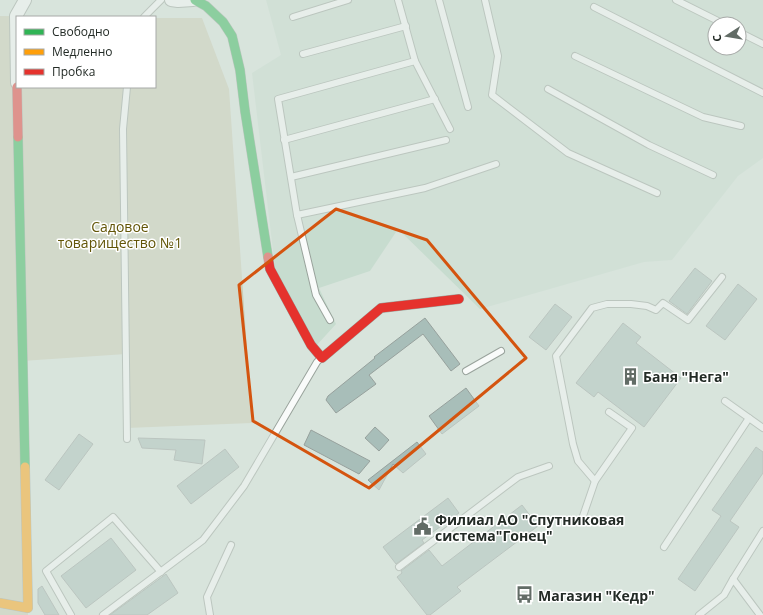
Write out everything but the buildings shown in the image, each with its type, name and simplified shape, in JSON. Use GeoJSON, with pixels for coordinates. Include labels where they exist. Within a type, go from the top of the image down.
{"type":"FeatureCollection","features":[{"type":"Feature","properties":{"kind":"street"},"geometry":{"type":"LineString","coordinates":[[16,16],[25,0]]}},
{"type":"Feature","properties":{"kind":"street"},"geometry":{"type":"LineString","coordinates":[[171,0],[194,0],[206,6],[223,22],[232,36],[240,70],[270,269],[311,345],[322,358],[381,308],[459,299]]}},
{"type":"Feature","properties":{"kind":"street"},"geometry":{"type":"LineString","coordinates":[[0,603],[28,612],[17,88]]}},
{"type":"Feature","properties":{"kind":"lane"},"geometry":{"type":"LineString","coordinates":[[145,16],[161,0]]}},
{"type":"Feature","properties":{"kind":"lane"},"geometry":{"type":"LineString","coordinates":[[293,17],[348,0]]}},
{"type":"Feature","properties":{"kind":"lane"},"geometry":{"type":"LineString","coordinates":[[398,0],[415,61],[450,129]]}},
{"type":"Feature","properties":{"kind":"lane"},"geometry":{"type":"LineString","coordinates":[[439,0],[468,107]]}},
{"type":"Feature","properties":{"kind":"lane"},"geometry":{"type":"LineString","coordinates":[[485,0],[498,56],[492,95],[568,153],[657,193]]}},
{"type":"Feature","properties":{"kind":"lane"},"geometry":{"type":"LineString","coordinates":[[676,0],[708,16]]}},
{"type":"Feature","properties":{"kind":"lane"},"geometry":{"type":"LineString","coordinates":[[594,7],[763,94]]}},
{"type":"Feature","properties":{"kind":"lane"},"geometry":{"type":"LineString","coordinates":[[303,54],[406,26]]}},
{"type":"Feature","properties":{"kind":"lane"},"geometry":{"type":"LineString","coordinates":[[747,36],[763,44]]}},
{"type":"Feature","properties":{"kind":"lane"},"geometry":{"type":"LineString","coordinates":[[575,56],[703,117],[741,126]]}},
{"type":"Feature","properties":{"kind":"lane"},"geometry":{"type":"LineString","coordinates":[[330,320],[316,295],[297,215],[278,99],[415,61]]}},
{"type":"Feature","properties":{"kind":"lane"},"geometry":{"type":"LineString","coordinates":[[127,88],[124,129],[127,439]]}},
{"type":"Feature","properties":{"kind":"lane"},"geometry":{"type":"LineString","coordinates":[[548,89],[649,145],[713,175]]}},
{"type":"Feature","properties":{"kind":"lane"},"geometry":{"type":"LineString","coordinates":[[284,140],[435,99]]}},
{"type":"Feature","properties":{"kind":"lane"},"geometry":{"type":"LineString","coordinates":[[291,177],[446,140]]}},
{"type":"Feature","properties":{"kind":"lane"},"geometry":{"type":"LineString","coordinates":[[297,215],[425,188],[496,164]]}},
{"type":"Feature","properties":{"kind":"lane"},"geometry":{"type":"LineString","coordinates":[[595,480],[578,461],[573,444],[556,356],[592,308],[607,304],[630,304],[647,306],[656,310],[663,303],[688,320],[722,277]]}},
{"type":"Feature","properties":{"kind":"lane"},"geometry":{"type":"LineString","coordinates":[[466,371],[501,351]]}},
{"type":"Feature","properties":{"kind":"lane"},"geometry":{"type":"LineString","coordinates":[[103,615],[203,540],[239,492],[317,362],[322,358]]}},
{"type":"Feature","properties":{"kind":"lane"},"geometry":{"type":"LineString","coordinates":[[725,401],[763,428]]}},
{"type":"Feature","properties":{"kind":"lane"},"geometry":{"type":"LineString","coordinates":[[582,519],[595,480],[632,428],[609,412]]}},
{"type":"Feature","properties":{"kind":"lane"},"geometry":{"type":"LineString","coordinates":[[664,547],[750,418]]}},
{"type":"Feature","properties":{"kind":"lane"},"geometry":{"type":"LineString","coordinates":[[399,568],[518,477],[549,466]]}},
{"type":"Feature","properties":{"kind":"lane"},"geometry":{"type":"LineString","coordinates":[[71,615],[46,571],[113,517],[161,572]]}},
{"type":"Feature","properties":{"kind":"lane"},"geometry":{"type":"LineString","coordinates":[[699,615],[724,595],[763,531]]}},
{"type":"Feature","properties":{"kind":"lane"},"geometry":{"type":"LineString","coordinates":[[210,615],[207,597],[232,545]]}},
{"type":"Feature","properties":{"kind":"lane"},"geometry":{"type":"LineString","coordinates":[[733,579],[760,615]]}},
{"type":"Feature","properties":{"kind":"highlighted area"},"geometry":{"type":"Polygon","coordinates":[[[336,209],[427,240],[526,358],[369,488],[253,421],[239,285],[336,209]]]}},
{"type":"Feature","properties":{"kind":"shaded area"},"geometry":{"type":"Polygon","coordinates":[[[266,0],[763,0],[763,158],[738,176],[672,260],[644,262],[480,309],[398,229],[370,271],[319,288],[336,324],[316,346],[276,276],[252,73],[281,55],[266,0]]]}},
{"type":"Feature","properties":{"kind":"green space","name":"Садовое товарищество №1"},"geometry":{"type":"Polygon","coordinates":[[[0,16],[16,16],[16,88],[156,88],[156,18],[202,18],[229,89],[252,423],[127,428],[126,354],[22,361],[28,615],[0,615],[0,16]]]}},
{"type":"Feature","properties":{"kind":"traffic: fast"},"geometry":{"type":"LineString","coordinates":[[195,0],[206,6],[223,22],[232,36],[240,70],[268,257]]}},
{"type":"Feature","properties":{"kind":"traffic: fast"},"geometry":{"type":"LineString","coordinates":[[18,137],[25,467]]}},
{"type":"Feature","properties":{"kind":"traffic: slow"},"geometry":{"type":"LineString","coordinates":[[0,603],[28,608],[25,467]]}},
{"type":"Feature","properties":{"kind":"traffic: jam"},"geometry":{"type":"LineString","coordinates":[[17,88],[18,137]]}},
{"type":"Feature","properties":{"kind":"traffic: jam"},"geometry":{"type":"LineString","coordinates":[[268,257],[270,269],[311,345],[322,358],[381,308],[459,299]]}},
{"type":"Feature","properties":{"kind":"place","name":"Баня \"Нега\""},"geometry":{"type":"Point","coordinates":[630,376]}},
{"type":"Feature","properties":{"kind":"place","name":"Филиал АО \"Спутниковая система\"Гонец\""},"geometry":{"type":"Point","coordinates":[422,527]}},
{"type":"Feature","properties":{"kind":"place","name":"Магазин \"Кедр\""},"geometry":{"type":"Point","coordinates":[525,595]}}]}
